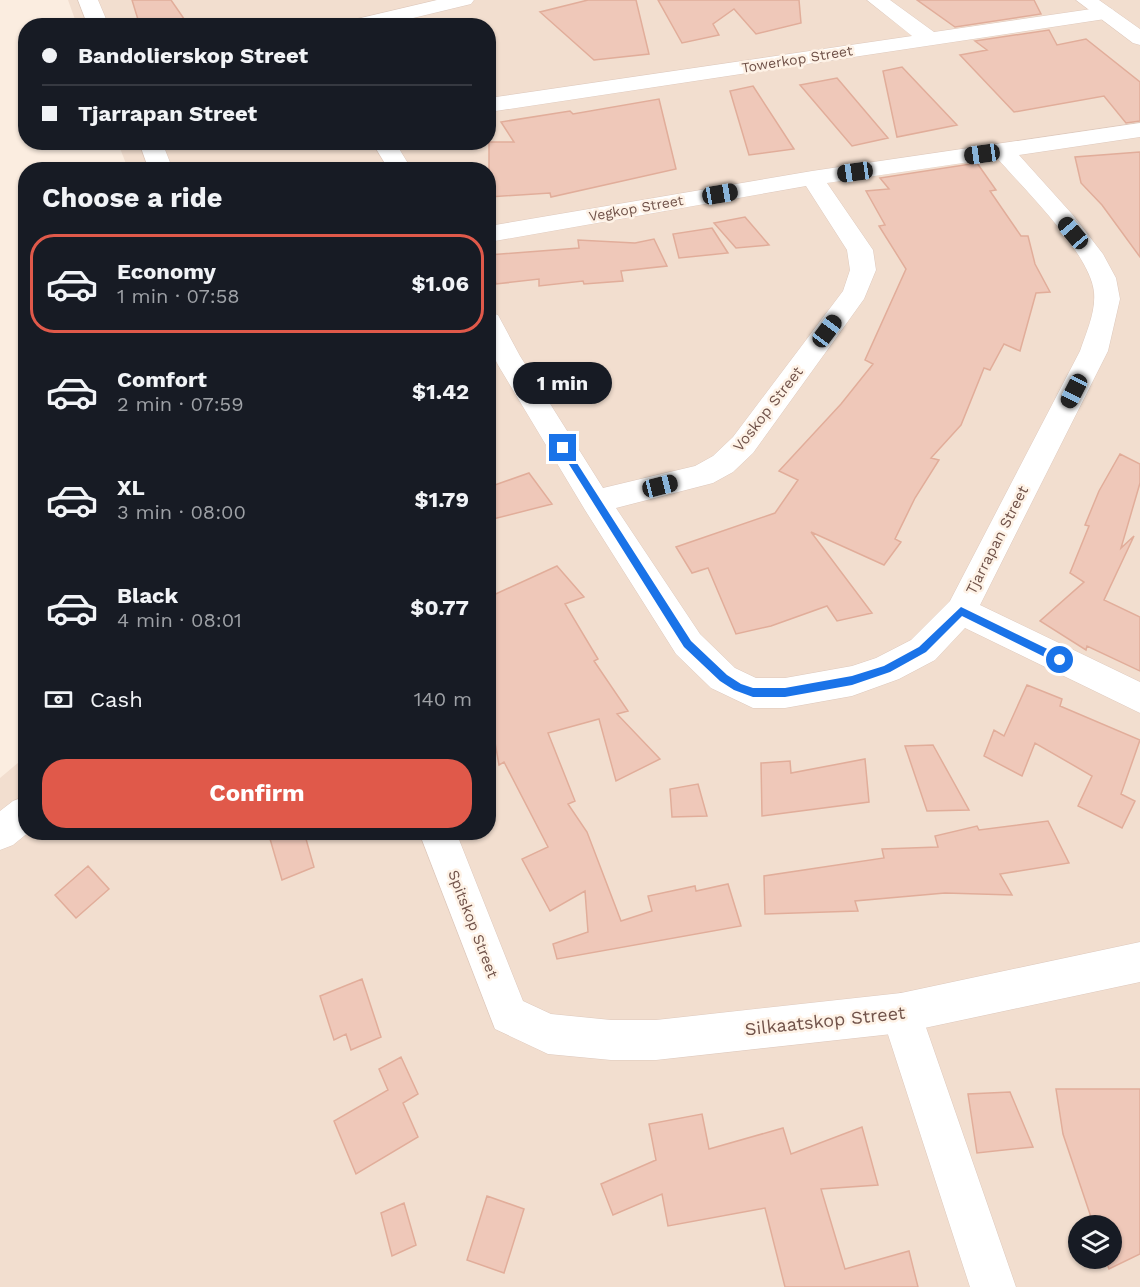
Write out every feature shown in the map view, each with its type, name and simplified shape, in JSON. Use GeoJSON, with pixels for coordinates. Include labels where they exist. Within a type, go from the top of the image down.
{"type":"FeatureCollection","features":[{"type":"Feature","properties":{"kind":"street"},"geometry":{"type":"LineString","coordinates":[[88,0],[96,18]]}},
{"type":"Feature","properties":{"kind":"street"},"geometry":{"type":"LineString","coordinates":[[386,18],[464,0]]}},
{"type":"Feature","properties":{"kind":"street"},"geometry":{"type":"LineString","coordinates":[[877,0],[930,39]]}},
{"type":"Feature","properties":{"kind":"street"},"geometry":{"type":"LineString","coordinates":[[1086,0],[1140,39]]}},
{"type":"Feature","properties":{"kind":"street","name":"Towerkop Street"},"geometry":{"type":"LineString","coordinates":[[496,104],[1105,13]]}},
{"type":"Feature","properties":{"kind":"street","name":"Vegkop Street"},"geometry":{"type":"LineString","coordinates":[[496,233],[812,178],[1003,152],[1140,130]]}},
{"type":"Feature","properties":{"kind":"street","name":"Tjarrapan Street"},"geometry":{"type":"LineString","coordinates":[[499,362],[597,502],[688,644],[723,678],[753,693],[785,693],[852,681],[887,669],[923,650],[961,611],[1094,351],[1107,292],[1102,271],[1087,249],[1003,152]]}},
{"type":"Feature","properties":{"kind":"street","name":"Voskop Street"},"geometry":{"type":"LineString","coordinates":[[597,502],[703,475],[723,464],[743,445],[855,293],[863,270],[860,250],[812,178]]}},
{"type":"Feature","properties":{"kind":"street"},"geometry":{"type":"LineString","coordinates":[[961,611],[1140,698]]}},
{"type":"Feature","properties":{"kind":"street"},"geometry":{"type":"LineString","coordinates":[[0,833],[18,819]]}},
{"type":"Feature","properties":{"kind":"street","name":"Spitskop Street"},"geometry":{"type":"LineString","coordinates":[[440,840],[509,1015]]}},
{"type":"Feature","properties":{"kind":"street","name":"Silkaatskop Street"},"geometry":{"type":"LineString","coordinates":[[509,1015],[548,1034],[611,1040],[656,1040],[902,1013],[1140,962]]}},
{"type":"Feature","properties":{"kind":"street"},"geometry":{"type":"LineString","coordinates":[[902,1013],[993,1287]]}},
{"type":"Feature","properties":{"kind":"shaded area"},"geometry":{"type":"Polygon","coordinates":[[[68,0],[1140,0],[1140,1287],[0,1287],[0,778],[18,763],[18,840],[496,840],[496,162],[125,162],[121,150],[496,150],[496,18],[74,18],[68,0]]]}},
{"type":"Feature","properties":{"kind":"building"},"geometry":{"type":"Polygon","coordinates":[[[132,0],[171,0],[183,18],[138,18],[132,0]]]}},
{"type":"Feature","properties":{"kind":"building"},"geometry":{"type":"Polygon","coordinates":[[[588,0],[636,0],[649,54],[594,60],[540,12],[588,0]]]}},
{"type":"Feature","properties":{"kind":"building"},"geometry":{"type":"Polygon","coordinates":[[[658,0],[799,0],[801,23],[756,34],[734,9],[713,24],[719,35],[682,43],[658,0]]]}},
{"type":"Feature","properties":{"kind":"building"},"geometry":{"type":"Polygon","coordinates":[[[917,0],[1034,0],[1041,14],[955,27],[917,0]]]}},
{"type":"Feature","properties":{"kind":"building"},"geometry":{"type":"Polygon","coordinates":[[[1049,30],[1057,45],[1086,39],[1140,82],[1140,121],[1126,123],[1104,96],[1014,112],[960,55],[987,50],[975,41],[1049,30]]]}},
{"type":"Feature","properties":{"kind":"building"},"geometry":{"type":"Polygon","coordinates":[[[902,67],[957,125],[897,137],[883,71],[902,67]]]}},
{"type":"Feature","properties":{"kind":"building"},"geometry":{"type":"Polygon","coordinates":[[[837,78],[888,138],[852,146],[800,85],[837,78]]]}},
{"type":"Feature","properties":{"kind":"building"},"geometry":{"type":"Polygon","coordinates":[[[753,86],[794,149],[749,155],[730,91],[753,86]]]}},
{"type":"Feature","properties":{"kind":"building"},"geometry":{"type":"Polygon","coordinates":[[[659,99],[676,169],[551,197],[550,193],[496,197],[496,162],[489,162],[489,150],[496,150],[496,142],[514,142],[501,122],[570,111],[573,114],[659,99]]]}},
{"type":"Feature","properties":{"kind":"building"},"geometry":{"type":"Polygon","coordinates":[[[1140,152],[1140,257],[1102,205],[1081,183],[1075,157],[1140,152]]]}},
{"type":"Feature","properties":{"kind":"building"},"geometry":{"type":"Polygon","coordinates":[[[977,163],[996,190],[990,191],[1021,236],[1028,236],[1035,264],[1050,292],[1036,293],[1020,351],[1004,344],[990,370],[984,368],[961,425],[931,458],[939,460],[915,498],[895,539],[901,542],[884,565],[811,532],[872,613],[837,621],[827,606],[771,626],[736,634],[708,568],[692,573],[676,547],[775,513],[798,480],[779,471],[841,404],[873,364],[865,360],[906,269],[879,226],[885,225],[866,191],[889,189],[880,178],[977,163]]]}},
{"type":"Feature","properties":{"kind":"building"},"geometry":{"type":"Polygon","coordinates":[[[745,217],[769,245],[736,248],[714,223],[745,217]]]}},
{"type":"Feature","properties":{"kind":"building"},"geometry":{"type":"Polygon","coordinates":[[[712,228],[728,253],[679,258],[673,234],[712,228]]]}},
{"type":"Feature","properties":{"kind":"building"},"geometry":{"type":"Polygon","coordinates":[[[654,239],[667,266],[621,271],[623,281],[584,284],[583,281],[539,286],[539,279],[496,284],[496,254],[579,248],[578,240],[635,243],[654,239]]]}},
{"type":"Feature","properties":{"kind":"building"},"geometry":{"type":"Polygon","coordinates":[[[1120,454],[1140,464],[1140,483],[1121,548],[1134,536],[1104,600],[1140,617],[1140,671],[1087,646],[1086,650],[1040,621],[1084,582],[1070,573],[1089,526],[1085,525],[1099,491],[1120,454]]]}},
{"type":"Feature","properties":{"kind":"building"},"geometry":{"type":"Polygon","coordinates":[[[529,473],[552,504],[496,518],[496,485],[529,473]]]}},
{"type":"Feature","properties":{"kind":"building"},"geometry":{"type":"Polygon","coordinates":[[[557,566],[584,597],[565,604],[598,659],[594,661],[628,711],[617,714],[660,759],[616,781],[599,719],[548,733],[575,801],[568,804],[587,832],[621,921],[652,911],[648,896],[695,886],[696,891],[728,884],[741,926],[557,959],[553,944],[588,932],[585,891],[550,911],[522,859],[548,847],[504,762],[499,765],[496,748],[496,594],[557,566]]]}},
{"type":"Feature","properties":{"kind":"building"},"geometry":{"type":"Polygon","coordinates":[[[1027,685],[1062,699],[1060,706],[1140,740],[1121,794],[1135,801],[1122,828],[1078,806],[1092,776],[1035,743],[1022,776],[984,756],[994,730],[1004,736],[1027,685]]]}},
{"type":"Feature","properties":{"kind":"building"},"geometry":{"type":"Polygon","coordinates":[[[933,745],[969,810],[927,811],[905,746],[933,745]]]}},
{"type":"Feature","properties":{"kind":"building"},"geometry":{"type":"Polygon","coordinates":[[[865,759],[869,802],[762,816],[761,763],[790,761],[791,773],[865,759]]]}},
{"type":"Feature","properties":{"kind":"building"},"geometry":{"type":"Polygon","coordinates":[[[698,784],[707,816],[672,817],[670,789],[698,784]]]}},
{"type":"Feature","properties":{"kind":"building"},"geometry":{"type":"Polygon","coordinates":[[[1048,821],[1069,863],[1000,874],[1012,895],[945,893],[855,901],[858,911],[765,914],[764,876],[884,858],[882,849],[938,847],[935,836],[977,826],[979,830],[1048,821]]]}},
{"type":"Feature","properties":{"kind":"building"},"geometry":{"type":"Polygon","coordinates":[[[270,840],[306,840],[314,867],[282,880],[270,840]]]}},
{"type":"Feature","properties":{"kind":"building"},"geometry":{"type":"Polygon","coordinates":[[[88,866],[109,889],[76,918],[55,895],[88,866]]]}},
{"type":"Feature","properties":{"kind":"building"},"geometry":{"type":"Polygon","coordinates":[[[362,979],[381,1037],[351,1050],[346,1034],[334,1040],[320,996],[362,979]]]}},
{"type":"Feature","properties":{"kind":"building"},"geometry":{"type":"Polygon","coordinates":[[[401,1057],[418,1094],[403,1103],[418,1137],[356,1174],[334,1121],[388,1090],[379,1069],[401,1057]]]}},
{"type":"Feature","properties":{"kind":"building"},"geometry":{"type":"Polygon","coordinates":[[[1056,1089],[1140,1089],[1140,1254],[1122,1263],[1122,1215],[1090,1215],[1063,1134],[1056,1089]]]}},
{"type":"Feature","properties":{"kind":"building"},"geometry":{"type":"Polygon","coordinates":[[[1010,1092],[1033,1147],[977,1153],[968,1094],[1010,1092]]]}},
{"type":"Feature","properties":{"kind":"building"},"geometry":{"type":"Polygon","coordinates":[[[702,1114],[709,1149],[783,1128],[791,1154],[862,1127],[878,1185],[821,1189],[845,1269],[909,1251],[918,1287],[785,1287],[765,1208],[668,1226],[662,1194],[613,1215],[601,1184],[656,1160],[649,1124],[702,1114]]]}},
{"type":"Feature","properties":{"kind":"building"},"geometry":{"type":"Polygon","coordinates":[[[487,1196],[524,1209],[504,1273],[467,1260],[487,1196]]]}},
{"type":"Feature","properties":{"kind":"building"},"geometry":{"type":"Polygon","coordinates":[[[404,1203],[416,1245],[392,1256],[381,1213],[404,1203]]]}},
{"type":"Feature","properties":{"kind":"route"},"geometry":{"type":"LineString","coordinates":[[563,448],[688,644],[723,678],[737,687],[753,693],[785,693],[852,681],[887,669],[923,650],[961,611],[1060,660]]}}]}
